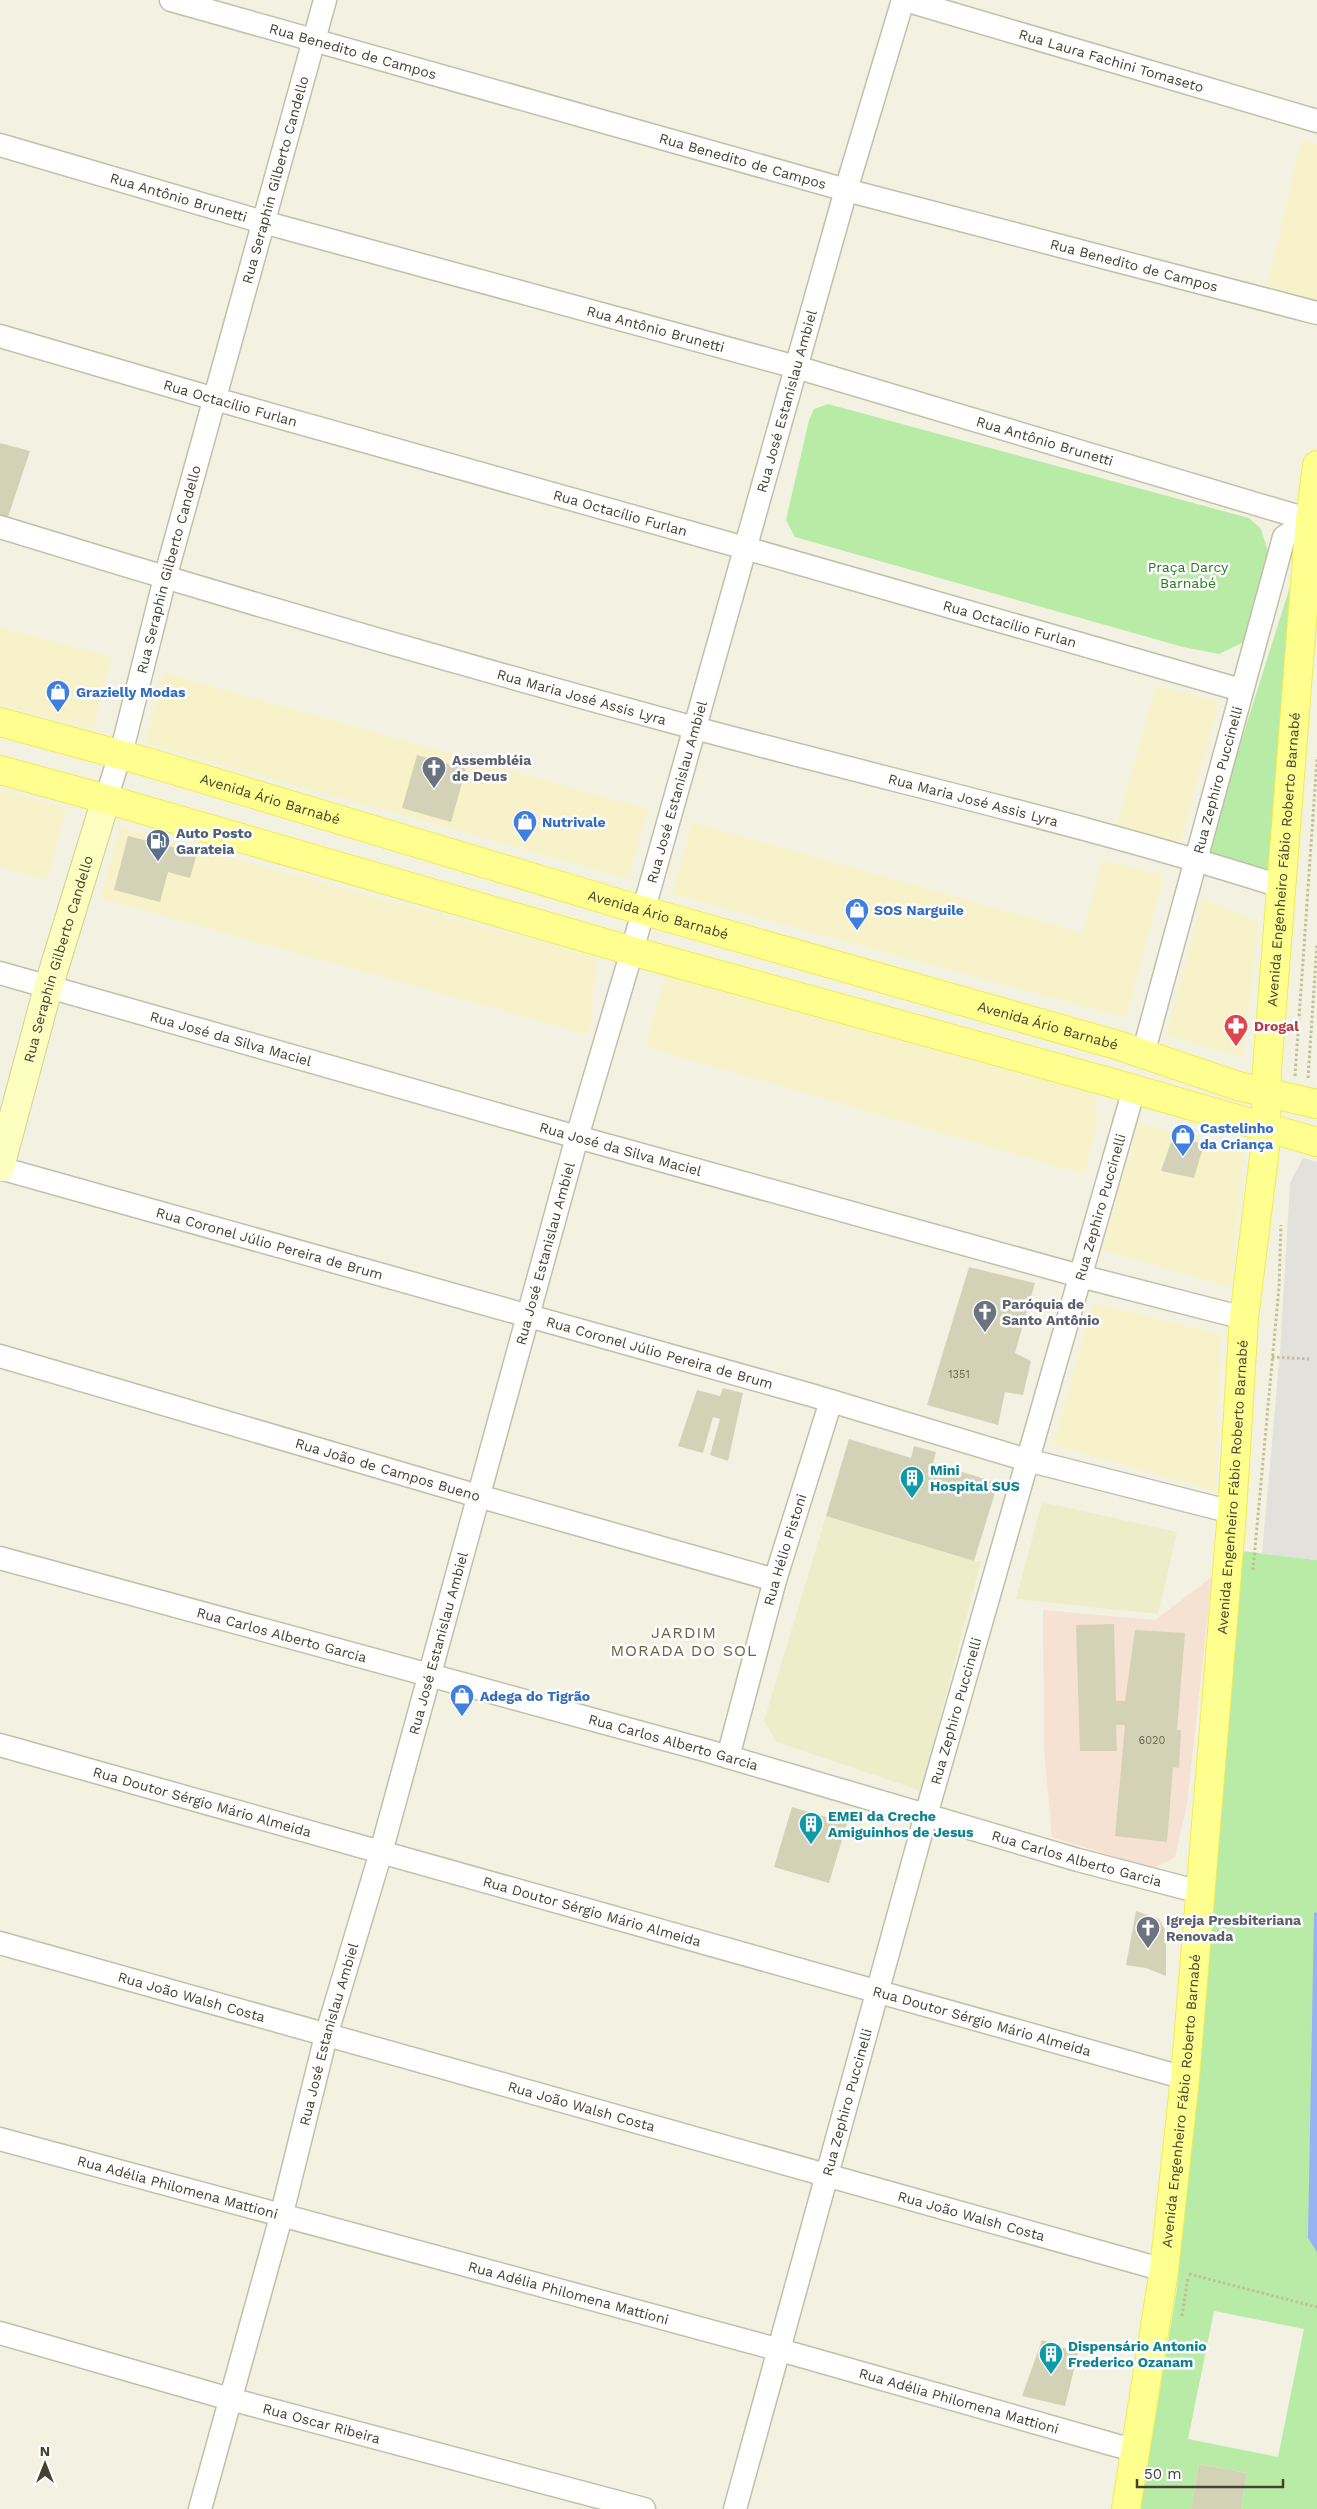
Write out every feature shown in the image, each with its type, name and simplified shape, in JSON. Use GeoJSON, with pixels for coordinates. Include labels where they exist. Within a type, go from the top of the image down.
{"type":"FeatureCollection","features":[{"type":"Feature","properties":{"kind":"main road","name":"Avenida Engenheiro Fábio Roberto Barnabé"},"geometry":{"type":"LineString","coordinates":[[1126,2509],[1136,2451],[1176,2272],[1184,2078],[1232,1512],[1244,1318],[1264,1149],[1266,1093],[1310,520],[1317,465]]}},
{"type":"Feature","properties":{"kind":"main road","name":"Avenida Ário Barnabé"},"geometry":{"type":"LineString","coordinates":[[0,722],[119,755],[643,910],[931,991],[1143,1054],[1238,1086],[1266,1093],[1311,1094]]}},
{"type":"Feature","properties":{"kind":"main road"},"geometry":{"type":"LineString","coordinates":[[0,770],[632,951],[1134,1089],[1317,1142]]}},
{"type":"Feature","properties":{"kind":"street","name":"Rua Benedito de Campos"},"geometry":{"type":"LineString","coordinates":[[171,0],[846,190],[1317,313]]}},
{"type":"Feature","properties":{"kind":"street","name":"Rua Seraphin Gilberto Candello"},"geometry":{"type":"LineString","coordinates":[[0,1168],[48,988],[119,755],[165,578],[325,0]]}},
{"type":"Feature","properties":{"kind":"street","name":"Rua Laura Fachini Tomaseto"},"geometry":{"type":"LineString","coordinates":[[904,0],[1317,121]]}},
{"type":"Feature","properties":{"kind":"street","name":"Rua José Estanislau Ambiel"},"geometry":{"type":"LineString","coordinates":[[200,2509],[280,2217],[326,2036],[381,1852],[577,1137],[632,951],[846,190],[904,0]]}},
{"type":"Feature","properties":{"kind":"street","name":"Rua Antônio Brunetti"},"geometry":{"type":"LineString","coordinates":[[0,145],[263,222],[796,367],[1310,520]]}},
{"type":"Feature","properties":{"kind":"street","name":"Rua Octacílio Furlan"},"geometry":{"type":"LineString","coordinates":[[0,336],[215,399],[1242,690]]}},
{"type":"Feature","properties":{"kind":"street","name":"Rua Zephiro Puccinelli"},"geometry":{"type":"LineString","coordinates":[[1143,1054],[1284,537],[1310,520]]}},
{"type":"Feature","properties":{"kind":"street","name":"Rua Maria José Assis Lyra"},"geometry":{"type":"LineString","coordinates":[[0,528],[165,578],[694,727],[1195,859],[1282,887]]}},
{"type":"Feature","properties":{"kind":"street","name":"Rua José da Silva Maciel"},"geometry":{"type":"LineString","coordinates":[[0,973],[577,1137],[1080,1276],[1244,1318]]}},
{"type":"Feature","properties":{"kind":"street","name":"Rua Zephiro Puccinelli"},"geometry":{"type":"LineString","coordinates":[[735,2509],[926,1815],[1134,1089]]}},
{"type":"Feature","properties":{"kind":"street","name":"Rua Coronel Júlio Pereira de Brum"},"geometry":{"type":"LineString","coordinates":[[0,1168],[831,1401],[1027,1460],[1232,1512]]}},
{"type":"Feature","properties":{"kind":"street","name":"Rua João de Campos Bueno"},"geometry":{"type":"LineString","coordinates":[[0,1356],[478,1496],[775,1580]]}},
{"type":"Feature","properties":{"kind":"street","name":"Rua Hélio Pistoni"},"geometry":{"type":"LineString","coordinates":[[728,1757],[775,1580],[831,1401]]}},
{"type":"Feature","properties":{"kind":"street","name":"Rua Carlos Alberto Garcia"},"geometry":{"type":"LineString","coordinates":[[0,1558],[728,1757],[1078,1860],[1200,1892]]}},
{"type":"Feature","properties":{"kind":"street","name":"Rua Doutor Sérgio Mário Almeida"},"geometry":{"type":"LineString","coordinates":[[0,1745],[876,1993],[1184,2078]]}},
{"type":"Feature","properties":{"kind":"street","name":"Rua João Walsh Costa"},"geometry":{"type":"LineString","coordinates":[[0,1944],[1176,2272]]}},
{"type":"Feature","properties":{"kind":"street","name":"Rua Adélia Philomena Mattioni"},"geometry":{"type":"LineString","coordinates":[[0,2139],[280,2217],[780,2350],[1136,2451]]}},
{"type":"Feature","properties":{"kind":"street","name":"Rua Oscar Ribeira"},"geometry":{"type":"LineString","coordinates":[[0,2332],[230,2399],[644,2509]]}},
{"type":"Feature","properties":{"kind":"path"},"geometry":{"type":"LineString","coordinates":[[1294,1076],[1317,759]]}},
{"type":"Feature","properties":{"kind":"path"},"geometry":{"type":"LineString","coordinates":[[1311,1094],[1308,1080],[1317,944]]}},
{"type":"Feature","properties":{"kind":"path"},"geometry":{"type":"LineString","coordinates":[[1272,1358],[1309,1359]]}},
{"type":"Feature","properties":{"kind":"path"},"geometry":{"type":"LineString","coordinates":[[1176,2272],[1317,2307]]}},
{"type":"Feature","properties":{"kind":"shaded area"},"geometry":{"type":"Polygon","coordinates":[[[1301,140],[1317,144],[1317,299],[1267,288],[1301,140]]]}},
{"type":"Feature","properties":{"kind":"shaded area"},"geometry":{"type":"Polygon","coordinates":[[[0,627],[112,657],[93,729],[0,704],[0,627]]]}},
{"type":"Feature","properties":{"kind":"shaded area"},"geometry":{"type":"Polygon","coordinates":[[[164,673],[648,809],[628,879],[145,743],[164,673]]]}},
{"type":"Feature","properties":{"kind":"shaded area"},"geometry":{"type":"Polygon","coordinates":[[[1156,685],[1219,702],[1180,843],[1117,826],[1156,685]]]}},
{"type":"Feature","properties":{"kind":"shaded area"},"geometry":{"type":"Polygon","coordinates":[[[0,790],[67,808],[47,880],[0,867],[0,790]]]}},
{"type":"Feature","properties":{"kind":"shaded area"},"geometry":{"type":"Polygon","coordinates":[[[692,822],[1083,933],[1102,860],[1164,875],[1126,1018],[672,894],[692,822]]]}},
{"type":"Feature","properties":{"kind":"shaded area"},"geometry":{"type":"Polygon","coordinates":[[[120,827],[597,958],[589,1035],[100,898],[120,827]]]}},
{"type":"Feature","properties":{"kind":"shaded area"},"geometry":{"type":"Polygon","coordinates":[[[1203,898],[1259,922],[1243,1057],[1166,1035],[1203,898]]]}},
{"type":"Feature","properties":{"kind":"shaded area"},"geometry":{"type":"Polygon","coordinates":[[[665,975],[1093,1091],[1098,1122],[1084,1174],[645,1047],[665,975]]]}},
{"type":"Feature","properties":{"kind":"shaded area"},"geometry":{"type":"Polygon","coordinates":[[[1139,1123],[1244,1151],[1230,1287],[1102,1250],[1139,1123]]]}},
{"type":"Feature","properties":{"kind":"shaded area"},"geometry":{"type":"Polygon","coordinates":[[[1303,1158],[1317,1162],[1317,1560],[1262,1554],[1280,1352],[1290,1183],[1303,1158]]]}},
{"type":"Feature","properties":{"kind":"shaded area"},"geometry":{"type":"Polygon","coordinates":[[[1093,1303],[1221,1334],[1215,1491],[1053,1445],[1093,1303]]]}},
{"type":"Feature","properties":{"kind":"shaded area"},"geometry":{"type":"Polygon","coordinates":[[[1042,1502],[1177,1532],[1158,1614],[1016,1599],[1042,1502]]]}},
{"type":"Feature","properties":{"kind":"shaded area"},"geometry":{"type":"Polygon","coordinates":[[[826,1516],[974,1561],[981,1561],[921,1791],[777,1742],[764,1721],[826,1516]]]}},
{"type":"Feature","properties":{"kind":"shaded area"},"geometry":{"type":"Polygon","coordinates":[[[1212,1577],[1187,1804],[1175,1857],[1153,1869],[1052,1837],[1044,1748],[1043,1610],[1155,1620],[1212,1577]]]}},
{"type":"Feature","properties":{"kind":"green space","name":"Praça Darcy Barnabé"},"geometry":{"type":"Polygon","coordinates":[[[828,404],[1249,518],[1261,529],[1269,555],[1244,642],[1219,654],[1183,647],[795,537],[786,520],[809,420],[814,409],[828,404]]]}},
{"type":"Feature","properties":{"kind":"green space"},"geometry":{"type":"Polygon","coordinates":[[[1293,577],[1274,876],[1205,856],[1293,577]]]}},
{"type":"Feature","properties":{"kind":"green space"},"geometry":{"type":"Polygon","coordinates":[[[1242,1551],[1317,1560],[1317,2509],[1241,2509],[1247,2473],[1199,2464],[1191,2509],[1140,2509],[1177,2289],[1242,1551]],[[1214,2311],[1188,2439],[1278,2457],[1304,2329],[1214,2311]]]}},
{"type":"Feature","properties":{"kind":"water"},"geometry":{"type":"Polygon","coordinates":[[[1317,1912],[1317,2252],[1308,2238],[1314,1913],[1317,1912]]]}},
{"type":"Feature","properties":{"kind":"building"},"geometry":{"type":"Polygon","coordinates":[[[0,443],[30,451],[7,520],[0,518],[0,443]]]}},
{"type":"Feature","properties":{"kind":"building","name":"Assembléia de Deus"},"geometry":{"type":"Polygon","coordinates":[[[417,755],[466,769],[451,822],[402,808],[417,755]]]}},
{"type":"Feature","properties":{"kind":"building","name":"Auto Posto Garateia"},"geometry":{"type":"Polygon","coordinates":[[[128,836],[197,853],[190,878],[168,872],[160,902],[114,890],[128,836]]]}},
{"type":"Feature","properties":{"kind":"building","name":"Castelinho da Criança"},"geometry":{"type":"Polygon","coordinates":[[[1173,1136],[1204,1144],[1194,1178],[1161,1171],[1173,1136]]]}},
{"type":"Feature","properties":{"kind":"building","name":"Paróquia de Santo Antônio"},"geometry":{"type":"Polygon","coordinates":[[[969,1267],[1035,1283],[1015,1353],[1031,1361],[1023,1395],[1005,1392],[998,1425],[927,1405],[969,1267]]]}},
{"type":"Feature","properties":{"kind":"building"},"geometry":{"type":"Polygon","coordinates":[[[723,1388],[743,1393],[728,1461],[710,1455],[720,1419],[713,1417],[703,1453],[678,1446],[697,1390],[720,1396],[723,1388]]]}},
{"type":"Feature","properties":{"kind":"building","name":"Mini Hospital SUS"},"geometry":{"type":"Polygon","coordinates":[[[849,1439],[911,1458],[914,1446],[936,1452],[933,1463],[998,1483],[974,1561],[826,1516],[849,1439]]]}},
{"type":"Feature","properties":{"kind":"building"},"geometry":{"type":"Polygon","coordinates":[[[1114,1624],[1116,1701],[1125,1701],[1135,1630],[1185,1633],[1177,1730],[1181,1730],[1179,1768],[1173,1767],[1167,1842],[1115,1836],[1125,1725],[1116,1725],[1117,1751],[1080,1751],[1076,1625],[1114,1624]]]}},
{"type":"Feature","properties":{"kind":"building","name":"EMEI da Creche Amiguinhos de Jesus"},"geometry":{"type":"Polygon","coordinates":[[[792,1807],[847,1823],[829,1883],[774,1867],[792,1807]]]}},
{"type":"Feature","properties":{"kind":"building","name":"Igreja Presbiteriana Renovada"},"geometry":{"type":"Polygon","coordinates":[[[1136,1911],[1159,1919],[1166,1932],[1166,1976],[1146,1968],[1126,1965],[1136,1911]]]}},
{"type":"Feature","properties":{"kind":"building","name":"Dispensário Antonio Frederico Ozanam"},"geometry":{"type":"Polygon","coordinates":[[[1042,2340],[1078,2353],[1065,2406],[1022,2396],[1042,2340]]]}},
{"type":"Feature","properties":{"kind":"building"},"geometry":{"type":"Polygon","coordinates":[[[1199,2464],[1247,2473],[1241,2509],[1191,2509],[1199,2464]]]}},
{"type":"Feature","properties":{"kind":"place","name":"Grazielly Modas"},"geometry":{"type":"Point","coordinates":[58,713]}},
{"type":"Feature","properties":{"kind":"place","name":"Assembléia de Deus"},"geometry":{"type":"Point","coordinates":[434,789]}},
{"type":"Feature","properties":{"kind":"place","name":"Nutrivale"},"geometry":{"type":"Point","coordinates":[525,843]}},
{"type":"Feature","properties":{"kind":"place","name":"Auto Posto Garateia"},"geometry":{"type":"Point","coordinates":[158,862]}},
{"type":"Feature","properties":{"kind":"place","name":"SOS Narguile"},"geometry":{"type":"Point","coordinates":[857,931]}},
{"type":"Feature","properties":{"kind":"place","name":"Drogal"},"geometry":{"type":"Point","coordinates":[1236,1047]}},
{"type":"Feature","properties":{"kind":"place","name":"Castelinho da Criança"},"geometry":{"type":"Point","coordinates":[1183,1157]}},
{"type":"Feature","properties":{"kind":"place","name":"Paróquia de Santo Antônio"},"geometry":{"type":"Point","coordinates":[985,1333]}},
{"type":"Feature","properties":{"kind":"place","name":"Mini Hospital SUS"},"geometry":{"type":"Point","coordinates":[912,1499]}},
{"type":"Feature","properties":{"kind":"place","name":"Adega do Tigrão"},"geometry":{"type":"Point","coordinates":[462,1717]}},
{"type":"Feature","properties":{"kind":"place","name":"EMEI da Creche Amiguinhos de Jesus"},"geometry":{"type":"Point","coordinates":[811,1845]}},
{"type":"Feature","properties":{"kind":"place","name":"Igreja Presbiteriana Renovada"},"geometry":{"type":"Point","coordinates":[1148,1949]}},
{"type":"Feature","properties":{"kind":"place","name":"Dispensário Antonio Frederico Ozanam"},"geometry":{"type":"Point","coordinates":[1051,2375]}},
{"type":"Feature","properties":{"kind":"district","name":"JARDIM MORADA DO SOL"},"geometry":{"type":"Point","coordinates":[684,1641]}}]}
